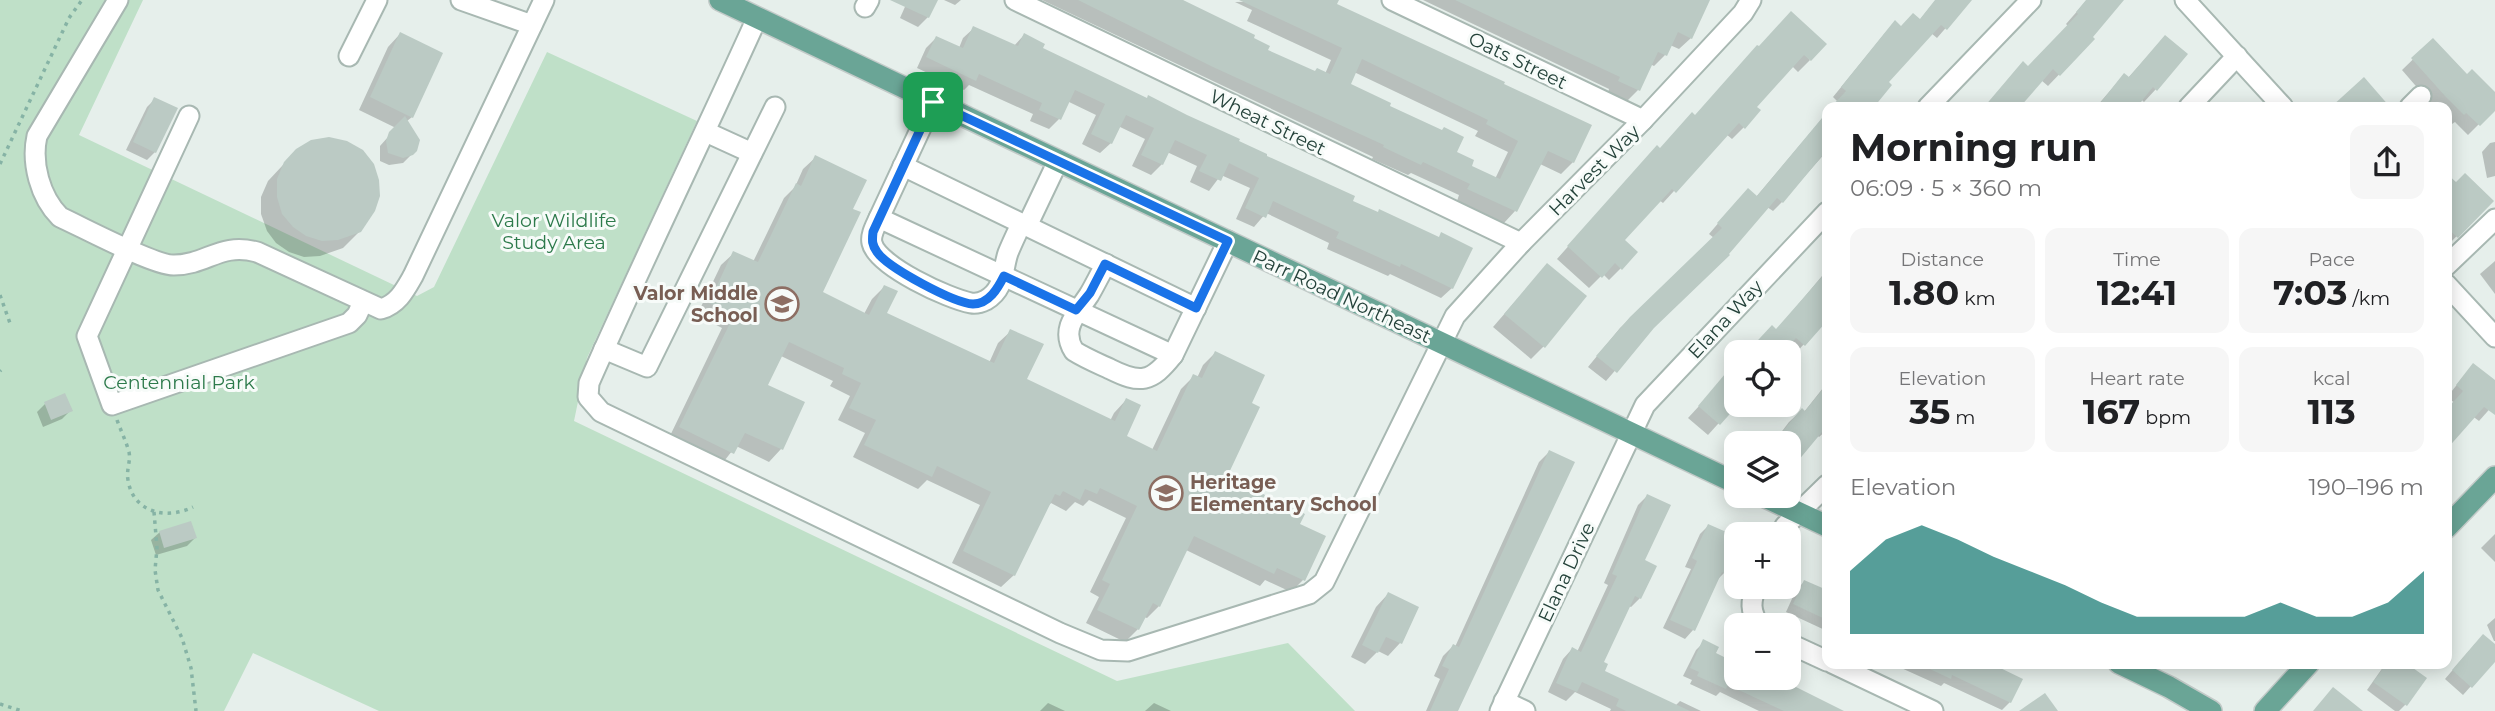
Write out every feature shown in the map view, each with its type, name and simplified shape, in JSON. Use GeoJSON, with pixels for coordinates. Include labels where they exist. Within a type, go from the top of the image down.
{"type":"FeatureCollection","features":[{"type":"Feature","properties":{"kind":"main road","name":"Parr Road Northeast"},"geometry":{"type":"LineString","coordinates":[[719,0],[1724,477]]}},
{"type":"Feature","properties":{"kind":"main road"},"geometry":{"type":"LineString","coordinates":[[2452,522],[2495,477]]}},
{"type":"Feature","properties":{"kind":"main road"},"geometry":{"type":"LineString","coordinates":[[1790,508],[1822,524]]}},
{"type":"Feature","properties":{"kind":"main road"},"geometry":{"type":"LineString","coordinates":[[2131,669],[2211,711]]}},
{"type":"Feature","properties":{"kind":"main road"},"geometry":{"type":"LineString","coordinates":[[2265,711],[2304,669]]}},
{"type":"Feature","properties":{"kind":"street"},"geometry":{"type":"LineString","coordinates":[[118,0],[43,124],[34,149],[42,188],[52,208],[60,217],[166,265],[190,263],[229,249],[242,248],[257,252],[381,309],[389,307],[405,291],[544,0]]}},
{"type":"Feature","properties":{"kind":"street"},"geometry":{"type":"LineString","coordinates":[[349,56],[377,0]]}},
{"type":"Feature","properties":{"kind":"street"},"geometry":{"type":"LineString","coordinates":[[461,0],[532,25]]}},
{"type":"Feature","properties":{"kind":"street","name":"Wheat Street"},"geometry":{"type":"LineString","coordinates":[[1015,0],[1521,243]]}},
{"type":"Feature","properties":{"kind":"street","name":"Oats Street"},"geometry":{"type":"LineString","coordinates":[[1392,0],[1643,120]]}},
{"type":"Feature","properties":{"kind":"street","name":"Harvest Way"},"geometry":{"type":"LineString","coordinates":[[604,349],[589,383],[588,397],[601,412],[1060,633],[1101,650],[1128,651],[1309,594],[1324,582],[1455,316],[1521,243],[1643,120],[1743,13],[1751,0]]}},
{"type":"Feature","properties":{"kind":"street"},"geometry":{"type":"LineString","coordinates":[[1933,102],[2031,0]]}},
{"type":"Feature","properties":{"kind":"street"},"geometry":{"type":"LineString","coordinates":[[2185,0],[2278,102]]}},
{"type":"Feature","properties":{"kind":"street"},"geometry":{"type":"LineString","coordinates":[[757,18],[604,349],[648,367],[775,107]]}},
{"type":"Feature","properties":{"kind":"street"},"geometry":{"type":"LineString","coordinates":[[2194,102],[2237,56]]}},
{"type":"Feature","properties":{"kind":"street"},"geometry":{"type":"LineString","coordinates":[[933,102],[873,232],[872,244],[879,255],[916,280],[973,304],[985,301],[997,291],[1004,276],[1007,255],[1058,161]]}},
{"type":"Feature","properties":{"kind":"street"},"geometry":{"type":"LineString","coordinates":[[189,116],[88,336],[111,405],[349,323],[357,315],[363,302]]}},
{"type":"Feature","properties":{"kind":"street"},"geometry":{"type":"LineString","coordinates":[[706,132],[752,153]]}},
{"type":"Feature","properties":{"kind":"street"},"geometry":{"type":"LineString","coordinates":[[903,166],[1196,308]]}},
{"type":"Feature","properties":{"kind":"street","name":"Elana Way"},"geometry":{"type":"LineString","coordinates":[[1631,433],[1650,398],[1822,217]]}},
{"type":"Feature","properties":{"kind":"street"},"geometry":{"type":"LineString","coordinates":[[879,218],[1173,355]]}},
{"type":"Feature","properties":{"kind":"street"},"geometry":{"type":"LineString","coordinates":[[2452,260],[2495,219]]}},
{"type":"Feature","properties":{"kind":"street"},"geometry":{"type":"LineString","coordinates":[[1105,264],[1090,293],[1076,310],[1068,334],[1069,343],[1074,351],[1130,379],[1143,379],[1154,374],[1173,355],[1228,241]]}},
{"type":"Feature","properties":{"kind":"street"},"geometry":{"type":"LineString","coordinates":[[2452,290],[2495,337]]}},
{"type":"Feature","properties":{"kind":"street","name":"Elana Drive"},"geometry":{"type":"LineString","coordinates":[[1502,706],[1631,433]]}},
{"type":"Feature","properties":{"kind":"street"},"geometry":{"type":"LineString","coordinates":[[1791,522],[1822,490]]}},
{"type":"Feature","properties":{"kind":"street"},"geometry":{"type":"LineString","coordinates":[[1801,649],[1822,659]]}},
{"type":"Feature","properties":{"kind":"street"},"geometry":{"type":"LineString","coordinates":[[1844,669],[1933,711]]}},
{"type":"Feature","properties":{"kind":"street"},"geometry":{"type":"LineString","coordinates":[[1502,706],[1524,711]]}},
{"type":"Feature","properties":{"kind":"path"},"geometry":{"type":"LineString","coordinates":[[0,164],[69,18],[82,0]]}},
{"type":"Feature","properties":{"kind":"path"},"geometry":{"type":"LineString","coordinates":[[0,295],[11,326]]}},
{"type":"Feature","properties":{"kind":"path"},"geometry":{"type":"LineString","coordinates":[[111,405],[130,456],[128,483],[133,495],[142,505],[154,512],[181,513],[193,506]]}},
{"type":"Feature","properties":{"kind":"path"},"geometry":{"type":"LineString","coordinates":[[154,512],[158,590],[182,638],[191,668],[196,711]]}},
{"type":"Feature","properties":{"kind":"path"},"geometry":{"type":"LineString","coordinates":[[0,704],[22,711]]}},
{"type":"Feature","properties":{"kind":"green space"},"geometry":{"type":"Polygon","coordinates":[[[0,0],[143,0],[79,135],[417,296],[434,287],[547,52],[697,121],[587,358],[574,421],[1117,681],[1288,643],[1355,711],[379,711],[253,653],[224,711],[0,711],[0,0]]]}},
{"type":"Feature","properties":{"kind":"building"},"geometry":{"type":"Polygon","coordinates":[[[890,0],[938,0],[929,18],[890,0]]]}},
{"type":"Feature","properties":{"kind":"building"},"geometry":{"type":"Polygon","coordinates":[[[1078,0],[1183,0],[1255,35],[1254,38],[1270,46],[1268,50],[1315,71],[1317,68],[1330,74],[1342,48],[1239,0],[1339,0],[1337,4],[1592,125],[1574,163],[1548,151],[1517,212],[1467,189],[1470,184],[1423,162],[1421,165],[1383,147],[1384,145],[1213,67],[1078,0]],[[1362,59],[1351,84],[1391,103],[1390,106],[1464,137],[1457,152],[1474,160],[1472,166],[1500,179],[1518,141],[1486,124],[1488,120],[1362,59]]]}},
{"type":"Feature","properties":{"kind":"building"},"geometry":{"type":"Polygon","coordinates":[[[1455,0],[1710,0],[1692,39],[1678,32],[1667,56],[1658,52],[1640,91],[1618,81],[1620,77],[1455,0]]]}},
{"type":"Feature","properties":{"kind":"building"},"geometry":{"type":"Polygon","coordinates":[[[1935,0],[1972,0],[1947,30],[1941,25],[1889,82],[1892,85],[1878,102],[1836,102],[1846,91],[1841,87],[1895,20],[1901,26],[1913,13],[1920,19],[1935,0]]]}},
{"type":"Feature","properties":{"kind":"building"},"geometry":{"type":"Polygon","coordinates":[[[2086,0],[2124,0],[2093,37],[2095,39],[2060,76],[2053,69],[2024,102],[1988,102],[2023,61],[2028,66],[2078,14],[2076,12],[2086,0]]]}},
{"type":"Feature","properties":{"kind":"building"},"geometry":{"type":"Polygon","coordinates":[[[1791,11],[1827,44],[1811,61],[1804,55],[1757,107],[1761,110],[1745,129],[1739,123],[1676,193],[1672,189],[1625,240],[1638,252],[1622,270],[1615,263],[1602,278],[1567,246],[1657,145],[1660,148],[1692,112],[1695,115],[1791,11]]]}},
{"type":"Feature","properties":{"kind":"building"},"geometry":{"type":"Polygon","coordinates":[[[973,26],[1018,46],[1024,33],[1045,44],[1043,48],[1147,98],[1148,95],[1240,139],[1239,141],[1267,156],[1355,196],[1353,201],[1378,212],[1379,209],[1439,237],[1441,232],[1473,248],[1453,289],[1401,264],[1400,267],[1336,238],[1339,232],[1273,201],[1266,218],[1245,208],[1259,178],[1229,163],[1221,181],[1199,171],[1207,155],[1175,140],[1163,165],[1141,155],[1154,128],[1126,115],[1112,144],[1091,134],[1105,104],[1075,90],[1061,120],[1039,110],[1042,103],[979,74],[976,81],[926,57],[936,36],[963,48],[973,26]]]}},
{"type":"Feature","properties":{"kind":"building"},"geometry":{"type":"Polygon","coordinates":[[[400,32],[443,53],[413,118],[370,97],[400,32]]]}},
{"type":"Feature","properties":{"kind":"building"},"geometry":{"type":"Polygon","coordinates":[[[2165,35],[2188,54],[2157,91],[2153,87],[2141,102],[2101,102],[2124,73],[2129,77],[2165,35]]]}},
{"type":"Feature","properties":{"kind":"building"},"geometry":{"type":"Polygon","coordinates":[[[2433,38],[2467,74],[2472,69],[2495,92],[2495,111],[2480,126],[2466,113],[2464,115],[2411,58],[2433,38]]]}},
{"type":"Feature","properties":{"kind":"building"},"geometry":{"type":"Polygon","coordinates":[[[2364,77],[2386,102],[2336,102],[2364,77]]]}},
{"type":"Feature","properties":{"kind":"building"},"geometry":{"type":"Polygon","coordinates":[[[154,97],[178,108],[156,153],[133,142],[154,97]]]}},
{"type":"Feature","properties":{"kind":"building"},"geometry":{"type":"Polygon","coordinates":[[[405,116],[420,140],[417,151],[403,158],[388,153],[386,141],[389,132],[405,116]]]}},
{"type":"Feature","properties":{"kind":"building"},"geometry":{"type":"Polygon","coordinates":[[[1822,118],[1822,156],[1783,203],[1777,198],[1730,255],[1654,328],[1617,373],[1596,356],[1630,317],[1722,228],[1717,223],[1748,188],[1757,196],[1822,118]]]}},
{"type":"Feature","properties":{"kind":"building"},"geometry":{"type":"Polygon","coordinates":[[[329,137],[347,141],[363,150],[374,164],[380,196],[375,211],[361,232],[338,240],[322,241],[306,236],[293,227],[282,214],[277,197],[277,179],[284,162],[296,149],[311,140],[329,137]]]}},
{"type":"Feature","properties":{"kind":"building"},"geometry":{"type":"Polygon","coordinates":[[[815,155],[867,180],[853,209],[861,212],[823,292],[869,315],[884,285],[898,291],[887,313],[994,363],[1010,329],[1044,344],[1027,379],[1115,421],[1126,398],[1141,405],[1127,436],[1157,451],[1193,374],[1202,378],[1215,351],[1265,375],[1252,403],[1260,407],[1227,477],[1305,514],[1300,524],[1326,536],[1305,581],[1277,568],[1274,574],[1194,536],[1160,607],[1153,603],[1139,630],[1097,610],[1110,584],[1102,580],[1137,506],[1100,488],[1097,494],[1085,489],[1080,500],[1063,491],[1060,496],[1055,494],[1015,576],[963,551],[991,492],[937,466],[932,477],[864,445],[876,420],[849,408],[861,383],[842,374],[844,368],[789,342],[768,385],[805,402],[783,450],[745,433],[734,454],[679,427],[734,315],[709,303],[733,251],[758,262],[796,183],[801,186],[815,155]]]}},
{"type":"Feature","properties":{"kind":"building"},"geometry":{"type":"Polygon","coordinates":[[[2465,173],[2494,201],[2458,238],[2452,232],[2452,178],[2456,182],[2465,173]]]}},
{"type":"Feature","properties":{"kind":"building"},"geometry":{"type":"Polygon","coordinates":[[[1547,263],[1587,296],[1545,348],[1504,314],[1547,263]]]}},
{"type":"Feature","properties":{"kind":"building"},"geometry":{"type":"Polygon","coordinates":[[[1822,277],[1822,327],[1805,346],[1796,338],[1758,340],[1772,325],[1776,329],[1822,277]]]}},
{"type":"Feature","properties":{"kind":"building"},"geometry":{"type":"Polygon","coordinates":[[[2473,363],[2495,380],[2495,415],[2484,407],[2452,443],[2452,403],[2463,391],[2456,385],[2473,363]]]}},
{"type":"Feature","properties":{"kind":"building"},"geometry":{"type":"Polygon","coordinates":[[[1724,375],[1724,417],[1727,417],[1720,425],[1698,406],[1724,375]]]}},
{"type":"Feature","properties":{"kind":"building"},"geometry":{"type":"Polygon","coordinates":[[[1822,390],[1822,432],[1801,457],[1801,431],[1783,431],[1795,417],[1801,417],[1802,408],[1805,411],[1822,390]]]}},
{"type":"Feature","properties":{"kind":"building"},"geometry":{"type":"Polygon","coordinates":[[[65,393],[73,411],[51,420],[44,402],[65,393]]]}},
{"type":"Feature","properties":{"kind":"building"},"geometry":{"type":"Polygon","coordinates":[[[1549,450],[1575,462],[1458,711],[1430,711],[1449,669],[1442,666],[1453,644],[1459,647],[1549,450]]]}},
{"type":"Feature","properties":{"kind":"building"},"geometry":{"type":"Polygon","coordinates":[[[1647,494],[1671,505],[1645,560],[1657,566],[1641,599],[1635,596],[1604,662],[1608,664],[1605,671],[1690,711],[1626,711],[1616,706],[1619,699],[1582,682],[1577,692],[1556,683],[1572,647],[1581,652],[1617,576],[1612,574],[1647,494]]]}},
{"type":"Feature","properties":{"kind":"building"},"geometry":{"type":"Polygon","coordinates":[[[191,521],[197,538],[164,548],[159,531],[191,521]]]}},
{"type":"Feature","properties":{"kind":"building"},"geometry":{"type":"Polygon","coordinates":[[[1708,524],[1724,531],[1724,573],[1722,572],[1695,631],[1670,620],[1697,561],[1692,558],[1708,524]]]}},
{"type":"Feature","properties":{"kind":"building"},"geometry":{"type":"Polygon","coordinates":[[[1804,580],[1822,588],[1822,618],[1793,604],[1795,599],[1801,599],[1804,580]]]}},
{"type":"Feature","properties":{"kind":"building"},"geometry":{"type":"Polygon","coordinates":[[[1388,592],[1419,607],[1402,644],[1386,637],[1378,653],[1362,645],[1388,592]]]}},
{"type":"Feature","properties":{"kind":"building"},"geometry":{"type":"Polygon","coordinates":[[[2483,634],[2495,644],[2495,662],[2472,688],[2452,670],[2483,634]]]}},
{"type":"Feature","properties":{"kind":"building"},"geometry":{"type":"Polygon","coordinates":[[[1703,639],[1719,647],[1716,653],[1724,657],[1724,688],[1697,676],[1699,672],[1690,668],[1703,639]]]}},
{"type":"Feature","properties":{"kind":"building"},"geometry":{"type":"Polygon","coordinates":[[[1930,669],[2002,669],[2023,679],[2011,703],[1952,675],[1951,679],[1930,669]]]}},
{"type":"Feature","properties":{"kind":"building"},"geometry":{"type":"Polygon","coordinates":[[[2383,669],[2414,669],[2427,678],[2407,706],[2373,682],[2383,669]]]}},
{"type":"Feature","properties":{"kind":"building"},"geometry":{"type":"Polygon","coordinates":[[[2333,687],[2363,711],[2313,711],[2333,687]]]}},
{"type":"Feature","properties":{"kind":"building"},"geometry":{"type":"Polygon","coordinates":[[[1739,690],[1801,690],[1844,711],[1784,711],[1739,690]]]}},
{"type":"Feature","properties":{"kind":"building"},"geometry":{"type":"Polygon","coordinates":[[[2045,693],[2058,711],[2019,711],[2045,693]]]}},
{"type":"Feature","properties":{"kind":"place","name":"Valor Middle School"},"geometry":{"type":"Point","coordinates":[782,304]}},
{"type":"Feature","properties":{"kind":"place","name":"Heritage Elementary School"},"geometry":{"type":"Point","coordinates":[1166,493]}},
{"type":"Feature","properties":{"kind":"route"},"geometry":{"type":"LineString","coordinates":[[933,102],[1228,241],[1196,308],[1105,264],[1090,293],[1076,310],[1004,276],[997,291],[985,301],[973,304],[916,280],[892,266],[879,255],[872,244],[873,232],[933,102]]}},
{"type":"Feature","properties":{"kind":"park label","name":"Valor Wildlife Study Area"},"geometry":{"type":"Point","coordinates":[554,231]}},
{"type":"Feature","properties":{"kind":"park label","name":"Centennial Park"},"geometry":{"type":"Point","coordinates":[179,382]}}]}
